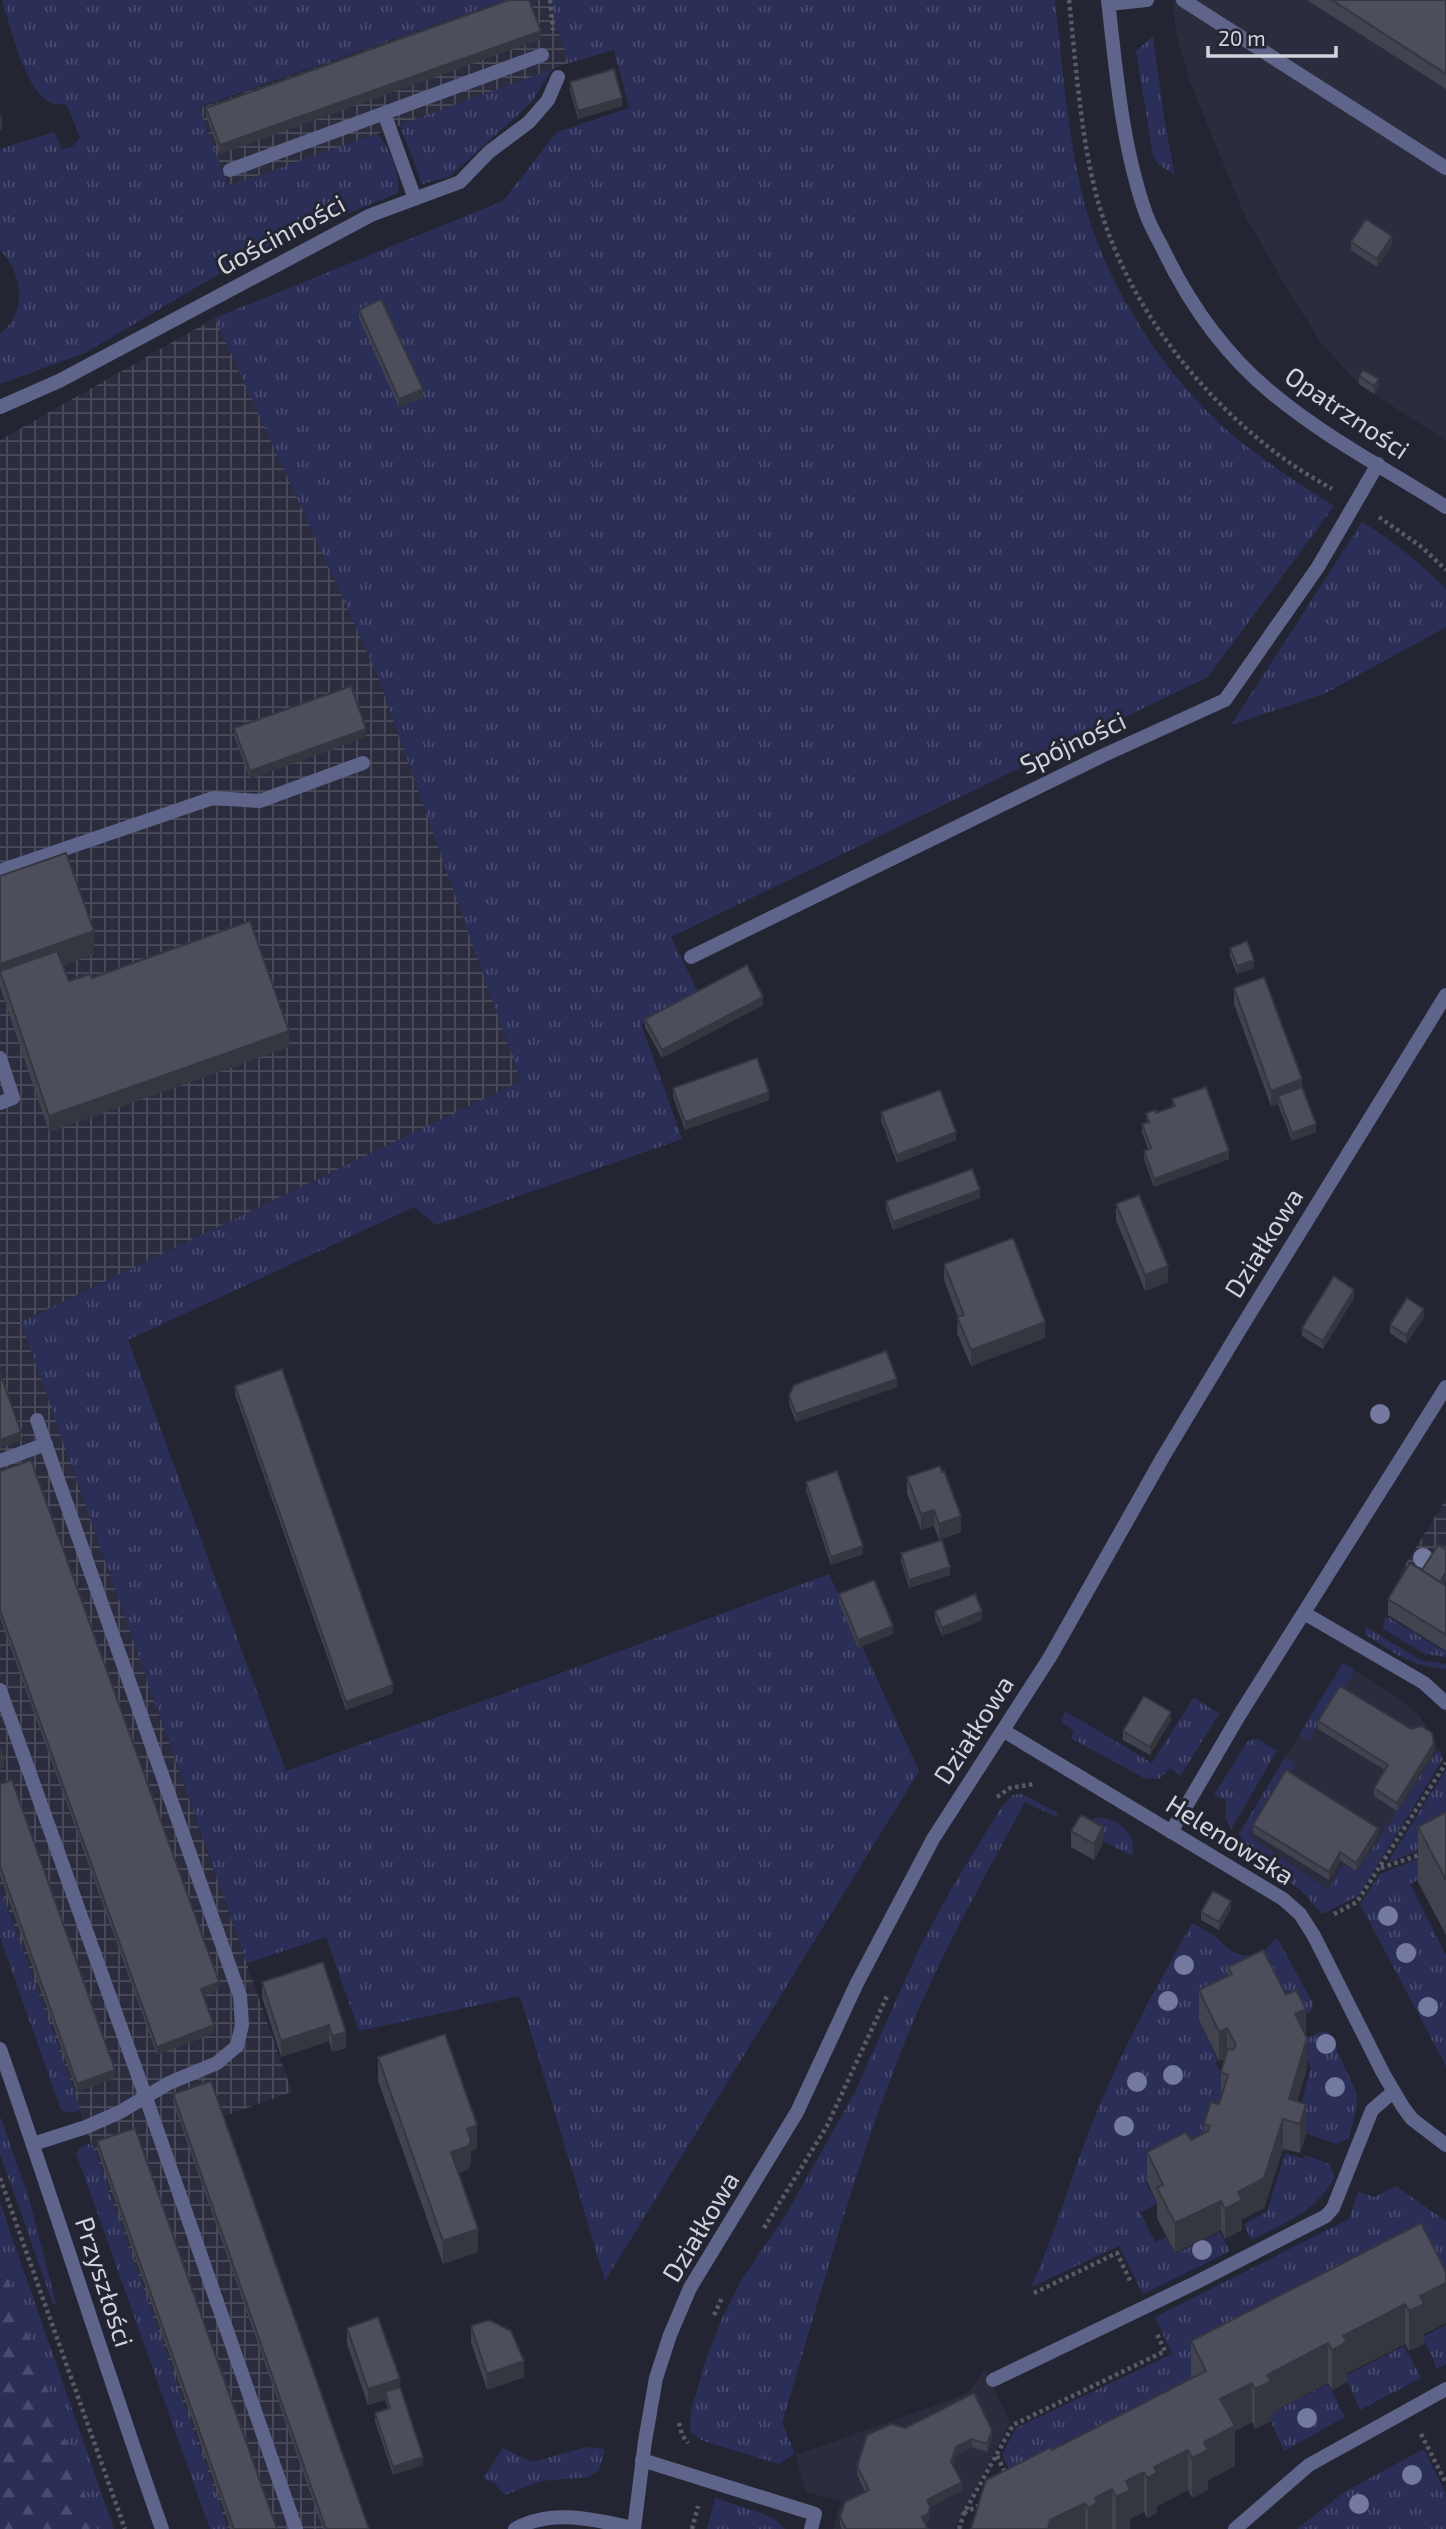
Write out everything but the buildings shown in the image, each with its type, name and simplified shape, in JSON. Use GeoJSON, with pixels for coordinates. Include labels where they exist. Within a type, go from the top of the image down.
{"type":"FeatureCollection","features":[{"type":"Feature","properties":{"kind":"street"},"geometry":{"type":"LineString","coordinates":[[1108,2],[1147,0]]}},
{"type":"Feature","properties":{"kind":"street"},"geometry":{"type":"LineString","coordinates":[[1183,0],[1446,168]]}},
{"type":"Feature","properties":{"kind":"street","name":"Opatrzności"},"geometry":{"type":"LineString","coordinates":[[1108,2],[1131,161],[1146,215],[1200,317],[1235,359],[1272,394],[1315,426],[1446,507]]}},
{"type":"Feature","properties":{"kind":"street"},"geometry":{"type":"LineString","coordinates":[[230,170],[542,55]]}},
{"type":"Feature","properties":{"kind":"street","name":"Gościnności"},"geometry":{"type":"LineString","coordinates":[[0,407],[59,381],[371,215],[460,182],[489,152],[529,122],[548,100],[558,77]]}},
{"type":"Feature","properties":{"kind":"street"},"geometry":{"type":"LineString","coordinates":[[384,113],[415,199]]}},
{"type":"Feature","properties":{"kind":"street","name":"Spójności"},"geometry":{"type":"LineString","coordinates":[[691,957],[1102,756],[1225,700],[1318,567],[1378,464]]}},
{"type":"Feature","properties":{"kind":"street"},"geometry":{"type":"LineString","coordinates":[[0,872],[213,798],[260,801],[363,763]]}},
{"type":"Feature","properties":{"kind":"street","name":"Działkowa"},"geometry":{"type":"LineString","coordinates":[[634,2529],[656,2378],[690,2288],[797,2112],[857,1983],[933,1839],[1050,1657],[1163,1457],[1446,995]]}},
{"type":"Feature","properties":{"kind":"street"},"geometry":{"type":"LineString","coordinates":[[0,1058],[13,1098],[0,1103]]}},
{"type":"Feature","properties":{"kind":"street"},"geometry":{"type":"LineString","coordinates":[[1171,1832],[1240,1714],[1446,1387]]}},
{"type":"Feature","properties":{"kind":"street"},"geometry":{"type":"LineString","coordinates":[[33,2144],[86,2127],[146,2098],[169,2083],[217,2063],[237,2046],[242,2025],[240,1996],[37,1420]]}},
{"type":"Feature","properties":{"kind":"street"},"geometry":{"type":"LineString","coordinates":[[0,1461],[46,1444]]}},
{"type":"Feature","properties":{"kind":"street"},"geometry":{"type":"LineString","coordinates":[[1304,1613],[1424,1683],[1446,1703]]}},
{"type":"Feature","properties":{"kind":"street"},"geometry":{"type":"LineString","coordinates":[[0,1690],[296,2529]]}},
{"type":"Feature","properties":{"kind":"street","name":"Helenowska"},"geometry":{"type":"LineString","coordinates":[[1004,1731],[1283,1899],[1300,1914],[1314,1936],[1394,2092],[1412,2119],[1446,2145]]}},
{"type":"Feature","properties":{"kind":"street","name":"Przyszłości"},"geometry":{"type":"LineString","coordinates":[[0,2049],[108,2376],[162,2529]]}},
{"type":"Feature","properties":{"kind":"street"},"geometry":{"type":"LineString","coordinates":[[993,2380],[1256,2253],[1326,2216],[1334,2208],[1372,2110],[1394,2092]]}},
{"type":"Feature","properties":{"kind":"street"},"geometry":{"type":"LineString","coordinates":[[1235,2529],[1309,2465],[1446,2389]]}},
{"type":"Feature","properties":{"kind":"street"},"geometry":{"type":"LineString","coordinates":[[642,2460],[815,2514],[811,2529]]}},
{"type":"Feature","properties":{"kind":"street"},"geometry":{"type":"LineString","coordinates":[[515,2529],[534,2521],[560,2517],[592,2520],[634,2529]]}},
{"type":"Feature","properties":{"kind":"path"},"geometry":{"type":"LineString","coordinates":[[1324,1920],[1357,1902],[1446,1763]]}},
{"type":"Feature","properties":{"kind":"path"},"geometry":{"type":"LineString","coordinates":[[997,1797],[1010,1788],[1043,1782]]}},
{"type":"Feature","properties":{"kind":"path"},"geometry":{"type":"LineString","coordinates":[[1380,1868],[1434,1849]]}},
{"type":"Feature","properties":{"kind":"path"},"geometry":{"type":"LineString","coordinates":[[757,2239],[827,2126],[892,1985]]}},
{"type":"Feature","properties":{"kind":"path"},"geometry":{"type":"LineString","coordinates":[[0,2178],[125,2529]]}},
{"type":"Feature","properties":{"kind":"path"},"geometry":{"type":"LineString","coordinates":[[1034,2293],[1117,2253],[1132,2286]]}},
{"type":"Feature","properties":{"kind":"path"},"geometry":{"type":"LineString","coordinates":[[713,2316],[724,2291]]}},
{"type":"Feature","properties":{"kind":"path"},"geometry":{"type":"LineString","coordinates":[[959,2529],[964,2513],[1013,2425],[1165,2351],[1155,2330]]}},
{"type":"Feature","properties":{"kind":"path"},"geometry":{"type":"LineString","coordinates":[[1408,2410],[1446,2483]]}},
{"type":"Feature","properties":{"kind":"path"},"geometry":{"type":"LineString","coordinates":[[680,2414],[682,2435],[685,2441],[697,2449]]}},
{"type":"Feature","properties":{"kind":"path"},"geometry":{"type":"LineString","coordinates":[[997,2456],[1008,2477]]}},
{"type":"Feature","properties":{"kind":"path"},"geometry":{"type":"LineString","coordinates":[[692,2529],[701,2493]]}},
{"type":"Feature","properties":{"kind":"path"},"geometry":{"type":"LineString","coordinates":[[964,2513],[989,2500]]}},
{"type":"Feature","properties":{"kind":"shaded area"},"geometry":{"type":"Polygon","coordinates":[[[506,0],[548,0],[569,63],[377,134],[231,185],[227,184],[199,108],[506,0]]]}},
{"type":"Feature","properties":{"kind":"shaded area"},"geometry":{"type":"Polygon","coordinates":[[[1172,0],[1446,0],[1446,441],[1359,384],[1321,343],[1289,292],[1244,214],[1190,82],[1176,33],[1172,0]]]}},
{"type":"Feature","properties":{"kind":"shaded area"},"geometry":{"type":"Polygon","coordinates":[[[215,318],[376,671],[521,1081],[21,1322],[292,2092],[222,2117],[366,2529],[228,2529],[0,1886],[0,440],[215,318]]]}},
{"type":"Feature","properties":{"kind":"shaded area"},"geometry":{"type":"Polygon","coordinates":[[[1446,1499],[1446,1602],[1400,1573],[1446,1499]]]}},
{"type":"Feature","properties":{"kind":"shaded area"},"geometry":{"type":"Polygon","coordinates":[[[1343,1663],[1399,1698],[1420,1716],[1443,1759],[1358,1896],[1322,1914],[1300,1889],[1235,1848],[1242,1837],[1239,1834],[1343,1663]]]}},
{"type":"Feature","properties":{"kind":"shaded area"},"geometry":{"type":"Polygon","coordinates":[[[985,2370],[1010,2422],[954,2529],[833,2529],[841,2501],[806,2492],[795,2453],[799,2454],[961,2396],[971,2389],[985,2370]]]}},
{"type":"Feature","properties":{"kind":"green space"},"geometry":{"type":"Polygon","coordinates":[[[2,0],[506,0],[199,107],[227,184],[231,185],[377,134],[394,162],[398,193],[256,252],[85,353],[0,384],[0,334],[15,315],[19,292],[14,270],[0,250],[0,149],[54,132],[62,149],[72,147],[80,137],[67,105],[51,103],[33,85],[20,57],[2,0]]]}},
{"type":"Feature","properties":{"kind":"green space"},"geometry":{"type":"Polygon","coordinates":[[[548,0],[1055,0],[1068,119],[1081,190],[1090,223],[1119,290],[1158,353],[1204,408],[1254,452],[1334,506],[1208,677],[671,937],[699,994],[641,1024],[682,1139],[436,1225],[414,1207],[128,1340],[286,1771],[829,1574],[919,1771],[605,2281],[520,1996],[359,2031],[326,1937],[247,1963],[21,1322],[521,1081],[376,671],[215,318],[503,201],[557,132],[629,108],[614,50],[569,63],[548,0]]]}},
{"type":"Feature","properties":{"kind":"green space"},"geometry":{"type":"Polygon","coordinates":[[[1153,36],[1175,175],[1158,164],[1153,156],[1136,51],[1153,36]]]}},
{"type":"Feature","properties":{"kind":"green space"},"geometry":{"type":"Polygon","coordinates":[[[552,69],[531,103],[449,177],[422,184],[400,125],[552,69]]]}},
{"type":"Feature","properties":{"kind":"green space"},"geometry":{"type":"Polygon","coordinates":[[[1362,522],[1406,553],[1446,589],[1446,627],[1324,694],[1231,725],[1362,522]]]}},
{"type":"Feature","properties":{"kind":"green space"},"geometry":{"type":"Polygon","coordinates":[[[1388,1617],[1446,1652],[1446,1657],[1425,1654],[1383,1629],[1385,1618],[1388,1617]]]}},
{"type":"Feature","properties":{"kind":"green space"},"geometry":{"type":"Polygon","coordinates":[[[1366,1627],[1422,1661],[1446,1664],[1446,1669],[1403,1658],[1365,1634],[1366,1627]]]}},
{"type":"Feature","properties":{"kind":"green space"},"geometry":{"type":"Polygon","coordinates":[[[1343,1663],[1355,1670],[1308,1741],[1299,1735],[1343,1663]]]}},
{"type":"Feature","properties":{"kind":"green space"},"geometry":{"type":"Polygon","coordinates":[[[1194,1697],[1219,1714],[1180,1776],[1170,1768],[1159,1779],[1144,1778],[1071,1738],[1074,1732],[1062,1721],[1065,1711],[1152,1763],[1194,1697]]]}},
{"type":"Feature","properties":{"kind":"green space"},"geometry":{"type":"Polygon","coordinates":[[[1258,1739],[1277,1751],[1231,1829],[1225,1817],[1226,1800],[1214,1795],[1248,1741],[1258,1739]]]}},
{"type":"Feature","properties":{"kind":"green space"},"geometry":{"type":"Polygon","coordinates":[[[1440,1751],[1443,1759],[1358,1896],[1322,1914],[1300,1889],[1235,1848],[1242,1837],[1239,1834],[1285,1757],[1296,1764],[1249,1836],[1328,1890],[1343,1865],[1357,1872],[1436,1752],[1440,1751]]]}},
{"type":"Feature","properties":{"kind":"green space"},"geometry":{"type":"Polygon","coordinates":[[[1446,1770],[1446,1840],[1387,1863],[1446,1770]]]}},
{"type":"Feature","properties":{"kind":"green space"},"geometry":{"type":"Polygon","coordinates":[[[1022,1794],[1058,1813],[1056,1817],[1025,1802],[949,1945],[908,2034],[856,2178],[782,2423],[795,2453],[779,2464],[701,2440],[690,2428],[691,2411],[707,2356],[723,2316],[742,2279],[787,2213],[855,2092],[919,1949],[951,1889],[1002,1806],[1013,1795],[1022,1794]]]}},
{"type":"Feature","properties":{"kind":"green space"},"geometry":{"type":"Polygon","coordinates":[[[1094,1818],[1110,1820],[1124,1828],[1132,1841],[1132,1856],[1080,1829],[1094,1818]]]}},
{"type":"Feature","properties":{"kind":"green space"},"geometry":{"type":"Polygon","coordinates":[[[1446,1848],[1446,1865],[1410,1884],[1446,1955],[1446,2066],[1360,1904],[1380,1874],[1446,1848]]]}},
{"type":"Feature","properties":{"kind":"green space"},"geometry":{"type":"Polygon","coordinates":[[[0,1888],[80,2110],[71,2113],[61,2110],[0,1937],[0,1888]]]}},
{"type":"Feature","properties":{"kind":"green space"},"geometry":{"type":"Polygon","coordinates":[[[1192,1923],[1231,1950],[1244,1955],[1258,1956],[1277,1938],[1313,2003],[1311,2011],[1305,2015],[1220,2008],[1198,2019],[1218,2061],[1215,2063],[1226,2082],[1202,2150],[1145,2181],[1157,2204],[1140,2212],[1155,2242],[1166,2237],[1175,2254],[1220,2232],[1230,2251],[1143,2294],[1119,2246],[1031,2287],[1089,2131],[1112,2078],[1192,1923]]]}},
{"type":"Feature","properties":{"kind":"green space"},"geometry":{"type":"Polygon","coordinates":[[[1321,2031],[1329,2033],[1356,2092],[1357,2105],[1349,2138],[1336,2144],[1294,2129],[1311,2068],[1299,2043],[1321,2031]]]}},
{"type":"Feature","properties":{"kind":"green space"},"geometry":{"type":"Polygon","coordinates":[[[0,2116],[29,2198],[56,2304],[53,2304],[0,2154],[0,2116]]]}},
{"type":"Feature","properties":{"kind":"green space"},"geometry":{"type":"Polygon","coordinates":[[[92,2143],[228,2529],[210,2529],[76,2153],[82,2146],[92,2143]]]}},
{"type":"Feature","properties":{"kind":"green space"},"geometry":{"type":"Polygon","coordinates":[[[1285,2153],[1304,2159],[1305,2155],[1329,2164],[1335,2177],[1309,2208],[1288,2222],[1251,2240],[1244,2224],[1267,2212],[1285,2153]]]}},
{"type":"Feature","properties":{"kind":"green space"},"geometry":{"type":"Polygon","coordinates":[[[1396,2186],[1446,2221],[1446,2307],[1025,2499],[1002,2455],[1016,2428],[1172,2354],[1155,2317],[1349,2219],[1358,2192],[1374,2197],[1396,2186]]]}},
{"type":"Feature","properties":{"kind":"green space"},"geometry":{"type":"Polygon","coordinates":[[[0,2203],[114,2529],[97,2529],[0,2256],[0,2203]]]}},
{"type":"Feature","properties":{"kind":"green space"},"geometry":{"type":"Polygon","coordinates":[[[0,2256],[97,2529],[0,2529],[0,2256]]]}},
{"type":"Feature","properties":{"kind":"green space"},"geometry":{"type":"Polygon","coordinates":[[[1446,2325],[1446,2364],[1436,2369],[1422,2337],[1446,2325]]]}},
{"type":"Feature","properties":{"kind":"green space"},"geometry":{"type":"Polygon","coordinates":[[[1404,2346],[1421,2378],[1360,2410],[1345,2376],[1404,2346]]]}},
{"type":"Feature","properties":{"kind":"green space"},"geometry":{"type":"Polygon","coordinates":[[[1328,2384],[1345,2417],[1284,2451],[1268,2415],[1328,2384]]]}},
{"type":"Feature","properties":{"kind":"green space"},"geometry":{"type":"Polygon","coordinates":[[[587,2447],[605,2449],[599,2470],[589,2477],[541,2481],[505,2495],[494,2483],[483,2478],[503,2448],[532,2462],[587,2447]]]}},
{"type":"Feature","properties":{"kind":"green space"},"geometry":{"type":"Polygon","coordinates":[[[1424,2449],[1446,2494],[1446,2529],[1297,2529],[1344,2492],[1424,2449]]]}},
{"type":"Feature","properties":{"kind":"green space"},"geometry":{"type":"Polygon","coordinates":[[[715,2498],[772,2517],[785,2529],[707,2529],[715,2498]]]}}]}
